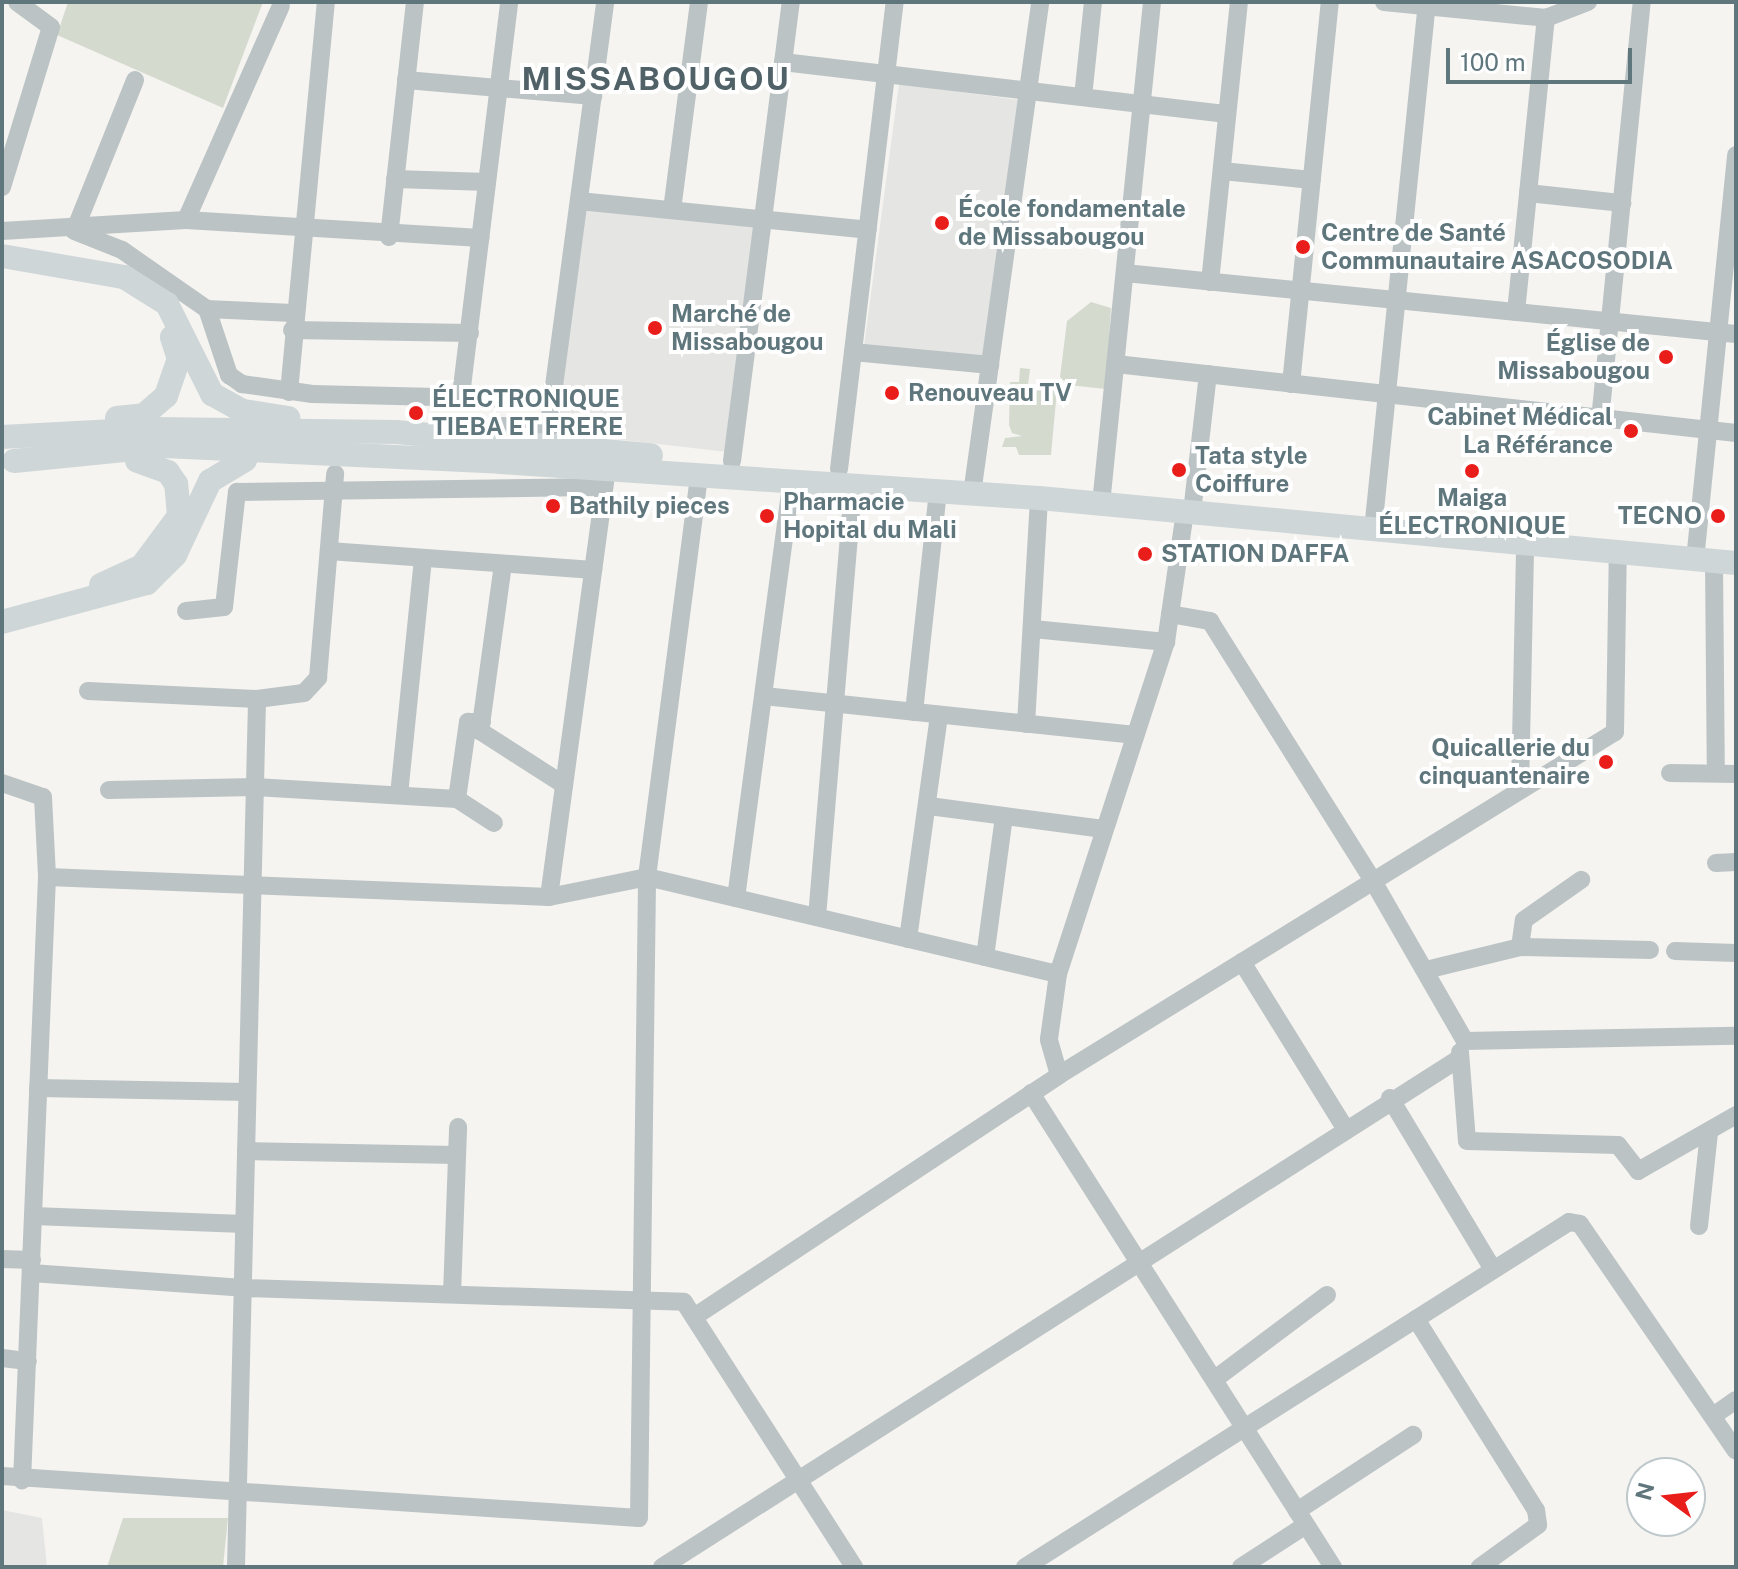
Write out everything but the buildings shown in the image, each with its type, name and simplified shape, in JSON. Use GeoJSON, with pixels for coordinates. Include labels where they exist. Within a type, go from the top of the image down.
{"type":"FeatureCollection","features":[{"type":"Feature","properties":{"kind":"main road"},"geometry":{"type":"LineString","coordinates":[[2,256],[97,269],[148,290],[167,304],[212,394],[227,406],[268,415],[502,444],[732,461],[906,489],[1039,498],[1715,562]]}},
{"type":"Feature","properties":{"kind":"main road"},"geometry":{"type":"LineString","coordinates":[[2,272],[100,280],[147,304],[164,322],[179,359],[166,396],[144,415]]}},
{"type":"Feature","properties":{"kind":"main road"},"geometry":{"type":"LineString","coordinates":[[13,435],[144,415],[268,415]]}},
{"type":"Feature","properties":{"kind":"main road"},"geometry":{"type":"LineString","coordinates":[[13,435],[396,432]]}},
{"type":"Feature","properties":{"kind":"main road"},"geometry":{"type":"LineString","coordinates":[[8,462],[245,460],[332,473],[502,444],[605,478],[699,475],[792,481],[846,477]]}},
{"type":"Feature","properties":{"kind":"main road"},"geometry":{"type":"LineString","coordinates":[[8,462],[164,446],[332,473]]}},
{"type":"Feature","properties":{"kind":"main road"},"geometry":{"type":"LineString","coordinates":[[2,622],[147,583],[175,555],[210,481],[245,460]]}},
{"type":"Feature","properties":{"kind":"main road"},"geometry":{"type":"LineString","coordinates":[[2,608],[107,584],[142,566],[163,545],[179,516],[176,484],[159,465],[137,461]]}},
{"type":"Feature","properties":{"kind":"street"},"geometry":{"type":"LineString","coordinates":[[2,187],[51,27],[17,2]]}},
{"type":"Feature","properties":{"kind":"street"},"geometry":{"type":"LineString","coordinates":[[289,392],[293,322],[326,2]]}},
{"type":"Feature","properties":{"kind":"street"},"geometry":{"type":"LineString","coordinates":[[389,237],[415,2]]}},
{"type":"Feature","properties":{"kind":"street"},"geometry":{"type":"LineString","coordinates":[[461,395],[509,2]]}},
{"type":"Feature","properties":{"kind":"street"},"geometry":{"type":"LineString","coordinates":[[506,397],[502,444],[548,431],[605,2]]}},
{"type":"Feature","properties":{"kind":"street"},"geometry":{"type":"LineString","coordinates":[[672,210],[699,2]]}},
{"type":"Feature","properties":{"kind":"street"},"geometry":{"type":"LineString","coordinates":[[732,461],[791,2]]}},
{"type":"Feature","properties":{"kind":"street"},"geometry":{"type":"LineString","coordinates":[[817,917],[835,703],[853,352],[895,2]]}},
{"type":"Feature","properties":{"kind":"street"},"geometry":{"type":"LineString","coordinates":[[972,494],[1040,2]]}},
{"type":"Feature","properties":{"kind":"street"},"geometry":{"type":"LineString","coordinates":[[1083,97],[1093,2]]}},
{"type":"Feature","properties":{"kind":"street"},"geometry":{"type":"LineString","coordinates":[[1101,504],[1152,2]]}},
{"type":"Feature","properties":{"kind":"street"},"geometry":{"type":"LineString","coordinates":[[1210,282],[1239,2]]}},
{"type":"Feature","properties":{"kind":"street"},"geometry":{"type":"LineString","coordinates":[[1291,384],[1330,2]]}},
{"type":"Feature","properties":{"kind":"street"},"geometry":{"type":"LineString","coordinates":[[1384,2],[1546,18],[1581,2]]}},
{"type":"Feature","properties":{"kind":"street"},"geometry":{"type":"LineString","coordinates":[[1600,420],[1642,2]]}},
{"type":"Feature","properties":{"kind":"street"},"geometry":{"type":"LineString","coordinates":[[1373,530],[1427,4]]}},
{"type":"Feature","properties":{"kind":"street"},"geometry":{"type":"LineString","coordinates":[[186,220],[281,6]]}},
{"type":"Feature","properties":{"kind":"street"},"geometry":{"type":"LineString","coordinates":[[1516,312],[1546,18]]}},
{"type":"Feature","properties":{"kind":"street"},"geometry":{"type":"LineString","coordinates":[[783,62],[1227,114]]}},
{"type":"Feature","properties":{"kind":"street"},"geometry":{"type":"LineString","coordinates":[[76,227],[135,80]]}},
{"type":"Feature","properties":{"kind":"street"},"geometry":{"type":"LineString","coordinates":[[406,80],[593,96]]}},
{"type":"Feature","properties":{"kind":"street"},"geometry":{"type":"LineString","coordinates":[[1716,773],[1715,562],[1708,432],[1727,333],[1736,155]]}},
{"type":"Feature","properties":{"kind":"street"},"geometry":{"type":"LineString","coordinates":[[1222,171],[1312,180]]}},
{"type":"Feature","properties":{"kind":"street"},"geometry":{"type":"LineString","coordinates":[[395,179],[487,182]]}},
{"type":"Feature","properties":{"kind":"street"},"geometry":{"type":"LineString","coordinates":[[1528,193],[1622,203]]}},
{"type":"Feature","properties":{"kind":"street"},"geometry":{"type":"LineString","coordinates":[[579,201],[868,230]]}},
{"type":"Feature","properties":{"kind":"street"},"geometry":{"type":"LineString","coordinates":[[2,231],[186,220],[389,237],[480,238]]}},
{"type":"Feature","properties":{"kind":"street"},"geometry":{"type":"LineString","coordinates":[[76,227],[122,250],[207,309],[293,322],[470,333]]}},
{"type":"Feature","properties":{"kind":"street"},"geometry":{"type":"LineString","coordinates":[[1125,273],[1727,333]]}},
{"type":"Feature","properties":{"kind":"street"},"geometry":{"type":"LineString","coordinates":[[207,309],[229,375],[242,384],[289,392],[552,400]]}},
{"type":"Feature","properties":{"kind":"street"},"geometry":{"type":"LineString","coordinates":[[853,352],[990,365]]}},
{"type":"Feature","properties":{"kind":"street"},"geometry":{"type":"LineString","coordinates":[[1116,364],[1736,433]]}},
{"type":"Feature","properties":{"kind":"street"},"geometry":{"type":"LineString","coordinates":[[1059,1075],[1049,1039],[1058,974],[1133,735],[1166,642],[1189,512],[1208,374]]}},
{"type":"Feature","properties":{"kind":"street"},"geometry":{"type":"LineString","coordinates":[[88,691],[257,699],[304,693],[318,678],[332,473]]}},
{"type":"Feature","properties":{"kind":"street"},"geometry":{"type":"LineString","coordinates":[[186,611],[224,607],[237,492],[332,473],[605,478],[549,897]]}},
{"type":"Feature","properties":{"kind":"street"},"geometry":{"type":"LineString","coordinates":[[2,1476],[22,1480],[639,1518],[647,877],[699,475]]}},
{"type":"Feature","properties":{"kind":"street"},"geometry":{"type":"LineString","coordinates":[[736,898],[792,481]]}},
{"type":"Feature","properties":{"kind":"street"},"geometry":{"type":"LineString","coordinates":[[914,712],[938,491]]}},
{"type":"Feature","properties":{"kind":"street"},"geometry":{"type":"LineString","coordinates":[[1026,724],[1039,498]]}},
{"type":"Feature","properties":{"kind":"street"},"geometry":{"type":"LineString","coordinates":[[1520,790],[1525,543]]}},
{"type":"Feature","properties":{"kind":"street"},"geometry":{"type":"LineString","coordinates":[[329,551],[593,570]]}},
{"type":"Feature","properties":{"kind":"street"},"geometry":{"type":"LineString","coordinates":[[694,1317],[1059,1075],[1615,732],[1618,551]]}},
{"type":"Feature","properties":{"kind":"street"},"geometry":{"type":"LineString","coordinates":[[399,795],[423,558]]}},
{"type":"Feature","properties":{"kind":"street"},"geometry":{"type":"LineString","coordinates":[[503,564],[480,731],[564,785]]}},
{"type":"Feature","properties":{"kind":"street"},"geometry":{"type":"LineString","coordinates":[[1170,614],[1210,621],[1373,881],[1465,1041]]}},
{"type":"Feature","properties":{"kind":"street"},"geometry":{"type":"LineString","coordinates":[[1033,629],[1166,642]]}},
{"type":"Feature","properties":{"kind":"street"},"geometry":{"type":"LineString","coordinates":[[764,696],[1133,735]]}},
{"type":"Feature","properties":{"kind":"street"},"geometry":{"type":"LineString","coordinates":[[236,1567],[257,699]]}},
{"type":"Feature","properties":{"kind":"street"},"geometry":{"type":"LineString","coordinates":[[908,939],[929,806],[939,715]]}},
{"type":"Feature","properties":{"kind":"street"},"geometry":{"type":"LineString","coordinates":[[457,799],[468,722],[482,722]]}},
{"type":"Feature","properties":{"kind":"street"},"geometry":{"type":"LineString","coordinates":[[1670,773],[1736,774]]}},
{"type":"Feature","properties":{"kind":"street"},"geometry":{"type":"LineString","coordinates":[[2,783],[43,797],[47,877],[22,1480]]}},
{"type":"Feature","properties":{"kind":"street"},"geometry":{"type":"LineString","coordinates":[[109,790],[255,787],[457,799],[494,823]]}},
{"type":"Feature","properties":{"kind":"street"},"geometry":{"type":"LineString","coordinates":[[929,806],[1103,829]]}},
{"type":"Feature","properties":{"kind":"street"},"geometry":{"type":"LineString","coordinates":[[985,957],[1004,816]]}},
{"type":"Feature","properties":{"kind":"street"},"geometry":{"type":"LineString","coordinates":[[1716,863],[1736,862]]}},
{"type":"Feature","properties":{"kind":"street"},"geometry":{"type":"LineString","coordinates":[[47,877],[549,897],[647,877],[1058,974]]}},
{"type":"Feature","properties":{"kind":"street"},"geometry":{"type":"LineString","coordinates":[[1520,947],[1524,920],[1581,880]]}},
{"type":"Feature","properties":{"kind":"street"},"geometry":{"type":"LineString","coordinates":[[1426,970],[1520,947],[1650,950]]}},
{"type":"Feature","properties":{"kind":"street"},"geometry":{"type":"LineString","coordinates":[[1675,951],[1736,953]]}},
{"type":"Feature","properties":{"kind":"street"},"geometry":{"type":"LineString","coordinates":[[1242,962],[1346,1130]]}},
{"type":"Feature","properties":{"kind":"street"},"geometry":{"type":"LineString","coordinates":[[1465,1041],[1736,1036]]}},
{"type":"Feature","properties":{"kind":"street"},"geometry":{"type":"LineString","coordinates":[[1465,1041],[1457,1060],[1467,1141],[1618,1145],[1638,1171],[1736,1115]]}},
{"type":"Feature","properties":{"kind":"street"},"geometry":{"type":"LineString","coordinates":[[662,1567],[1346,1130],[1390,1098],[1457,1060]]}},
{"type":"Feature","properties":{"kind":"street"},"geometry":{"type":"LineString","coordinates":[[38,1088],[247,1092]]}},
{"type":"Feature","properties":{"kind":"street"},"geometry":{"type":"LineString","coordinates":[[1031,1093],[1333,1567]]}},
{"type":"Feature","properties":{"kind":"street"},"geometry":{"type":"LineString","coordinates":[[1390,1098],[1492,1268]]}},
{"type":"Feature","properties":{"kind":"street"},"geometry":{"type":"LineString","coordinates":[[452,1294],[458,1127]]}},
{"type":"Feature","properties":{"kind":"street"},"geometry":{"type":"LineString","coordinates":[[1699,1226],[1709,1132]]}},
{"type":"Feature","properties":{"kind":"street"},"geometry":{"type":"LineString","coordinates":[[246,1151],[457,1155]]}},
{"type":"Feature","properties":{"kind":"street"},"geometry":{"type":"LineString","coordinates":[[33,1216],[244,1224]]}},
{"type":"Feature","properties":{"kind":"street"},"geometry":{"type":"LineString","coordinates":[[1025,1567],[1055,1559],[1245,1429],[1492,1268],[1569,1222],[1580,1224],[1736,1451]]}},
{"type":"Feature","properties":{"kind":"street"},"geometry":{"type":"LineString","coordinates":[[2,1259],[31,1267],[243,1288],[684,1302],[854,1567]]}},
{"type":"Feature","properties":{"kind":"street"},"geometry":{"type":"LineString","coordinates":[[1215,1379],[1327,1295]]}},
{"type":"Feature","properties":{"kind":"street"},"geometry":{"type":"LineString","coordinates":[[1416,1319],[1536,1510],[1538,1525],[1508,1559],[1480,1567]]}},
{"type":"Feature","properties":{"kind":"street"},"geometry":{"type":"LineString","coordinates":[[2,1358],[28,1361]]}},
{"type":"Feature","properties":{"kind":"street"},"geometry":{"type":"LineString","coordinates":[[1713,1416],[1736,1400]]}},
{"type":"Feature","properties":{"kind":"street"},"geometry":{"type":"LineString","coordinates":[[1241,1567],[1413,1435]]}},
{"type":"Feature","properties":{"kind":"shaded area"},"geometry":{"type":"Polygon","coordinates":[[[68,2],[263,2],[223,108],[57,35],[68,2]]]}},
{"type":"Feature","properties":{"kind":"shaded area","name":"École fondamentale de Missabougou"},"geometry":{"type":"Polygon","coordinates":[[[899,84],[1020,100],[984,362],[864,346],[899,84]]]}},
{"type":"Feature","properties":{"kind":"shaded area","name":"Marché de Missabougou"},"geometry":{"type":"Polygon","coordinates":[[[582,204],[754,224],[727,452],[555,432],[582,204]]]}},
{"type":"Feature","properties":{"kind":"shaded area"},"geometry":{"type":"Polygon","coordinates":[[[1091,302],[1111,308],[1106,389],[1068,385],[1060,377],[1067,321],[1091,302]]]}},
{"type":"Feature","properties":{"kind":"shaded area"},"geometry":{"type":"Polygon","coordinates":[[[1020,368],[1030,369],[1028,385],[1057,390],[1051,455],[1019,455],[1016,447],[1002,447],[1005,438],[1022,436],[1012,433],[1009,425],[1010,382],[1019,382],[1020,368]]]}},
{"type":"Feature","properties":{"kind":"shaded area"},"geometry":{"type":"Polygon","coordinates":[[[2,1510],[42,1518],[47,1567],[2,1567],[2,1510]]]}},
{"type":"Feature","properties":{"kind":"shaded area"},"geometry":{"type":"Polygon","coordinates":[[[123,1518],[228,1518],[223,1567],[107,1567],[123,1518]]]}},
{"type":"Feature","properties":{"kind":"place","name":"École fondamentale de Missabougou"},"geometry":{"type":"Point","coordinates":[942,223]}},
{"type":"Feature","properties":{"kind":"place","name":"Centre de Santé Communautaire ASACOSODIA"},"geometry":{"type":"Point","coordinates":[1303,247]}},
{"type":"Feature","properties":{"kind":"place","name":"Marché de Missabougou"},"geometry":{"type":"Point","coordinates":[655,328]}},
{"type":"Feature","properties":{"kind":"place","name":"Église de Missabougou"},"geometry":{"type":"Point","coordinates":[1666,357]}},
{"type":"Feature","properties":{"kind":"place","name":"Renouveau TV"},"geometry":{"type":"Point","coordinates":[892,393]}},
{"type":"Feature","properties":{"kind":"place","name":"ÉLECTRONIQUE TIEBA ET FRERE"},"geometry":{"type":"Point","coordinates":[416,413]}},
{"type":"Feature","properties":{"kind":"place","name":"Cabinet Médical La Référance"},"geometry":{"type":"Point","coordinates":[1631,431]}},
{"type":"Feature","properties":{"kind":"place","name":"Tata style Coiffure"},"geometry":{"type":"Point","coordinates":[1179,470]}},
{"type":"Feature","properties":{"kind":"place","name":"Maiga ÉLECTRONIQUE"},"geometry":{"type":"Point","coordinates":[1472,471]}},
{"type":"Feature","properties":{"kind":"place","name":"Bathily pieces"},"geometry":{"type":"Point","coordinates":[553,506]}},
{"type":"Feature","properties":{"kind":"place","name":"Pharmacie Hopital du Mali"},"geometry":{"type":"Point","coordinates":[767,516]}},
{"type":"Feature","properties":{"kind":"place","name":"TECNO"},"geometry":{"type":"Point","coordinates":[1718,516]}},
{"type":"Feature","properties":{"kind":"place","name":"STATION DAFFA"},"geometry":{"type":"Point","coordinates":[1145,554]}},
{"type":"Feature","properties":{"kind":"place","name":"Quicallerie du cinquantenaire"},"geometry":{"type":"Point","coordinates":[1606,762]}},
{"type":"Feature","properties":{"kind":"district","name":"MISSABOUGOU"},"geometry":{"type":"Point","coordinates":[656,79]}}]}
